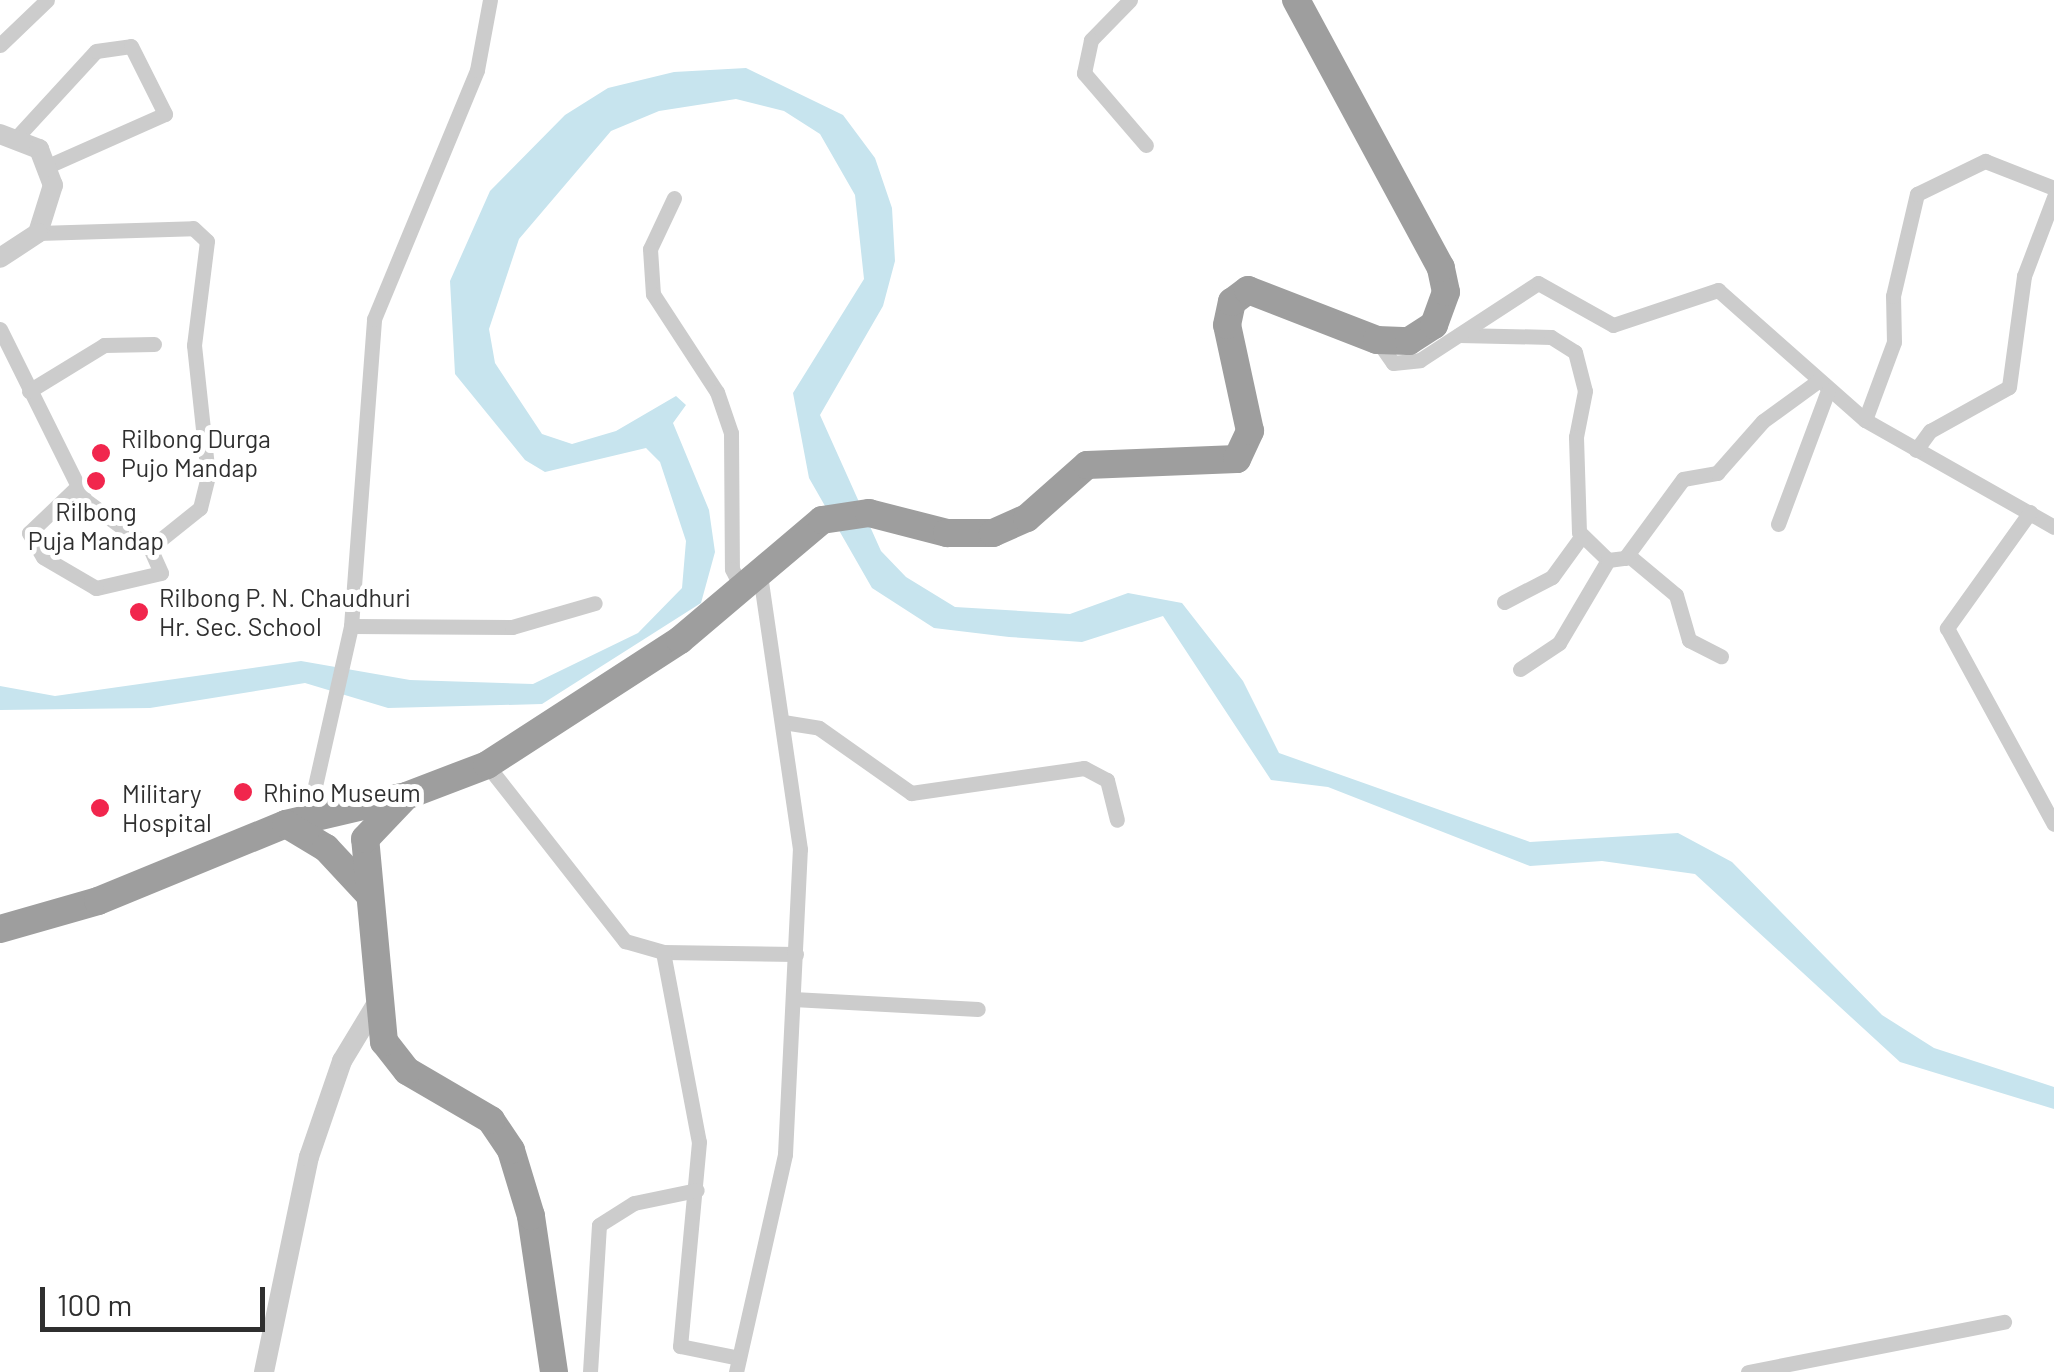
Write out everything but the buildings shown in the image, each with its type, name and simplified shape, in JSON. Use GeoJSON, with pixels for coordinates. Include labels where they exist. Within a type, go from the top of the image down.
{"type":"FeatureCollection","features":[{"type":"Feature","properties":{"kind":"highway"},"geometry":{"type":"LineString","coordinates":[[0,930],[98,901],[297,820],[406,796],[487,765],[756,580],[822,520],[869,512],[904,521],[993,533],[1027,518],[1086,465],[1237,459],[1250,432],[1227,324],[1232,302],[1248,290],[1377,340],[1409,341],[1434,325],[1446,292],[1441,268],[1296,0]]}},
{"type":"Feature","properties":{"kind":"highway"},"geometry":{"type":"LineString","coordinates":[[406,796],[365,839],[380,1027],[393,1057],[476,1108],[511,1150],[531,1216],[554,1372]]}},
{"type":"Feature","properties":{"kind":"highway"},"geometry":{"type":"LineString","coordinates":[[297,820],[371,897]]}},
{"type":"Feature","properties":{"kind":"street"},"geometry":{"type":"LineString","coordinates":[[0,45],[47,0]]}},
{"type":"Feature","properties":{"kind":"street"},"geometry":{"type":"LineString","coordinates":[[297,820],[349,632],[374,319],[477,70],[490,0]]}},
{"type":"Feature","properties":{"kind":"street"},"geometry":{"type":"LineString","coordinates":[[1130,0],[1091,40],[1084,73],[1146,145]]}},
{"type":"Feature","properties":{"kind":"street"},"geometry":{"type":"LineString","coordinates":[[131,46],[151,71],[165,114],[50,166],[8,136],[96,52],[131,46]]}},
{"type":"Feature","properties":{"kind":"street"},"geometry":{"type":"LineString","coordinates":[[1865,420],[1894,342],[1892,296],[1918,194],[1985,161],[2054,188]]}},
{"type":"Feature","properties":{"kind":"street"},"geometry":{"type":"LineString","coordinates":[[38,233],[50,166]]}},
{"type":"Feature","properties":{"kind":"street"},"geometry":{"type":"LineString","coordinates":[[1916,450],[1930,431],[2009,387],[2024,276],[2054,197]]}},
{"type":"Feature","properties":{"kind":"street"},"geometry":{"type":"LineString","coordinates":[[663,952],[699,1142],[680,1346],[738,1365],[784,1154],[800,848],[756,580],[732,568],[737,491],[728,422],[653,294],[650,248],[674,198]]}},
{"type":"Feature","properties":{"kind":"street"},"geometry":{"type":"LineString","coordinates":[[0,258],[38,233],[193,228],[206,237],[194,345],[210,449],[205,496],[150,548]]}},
{"type":"Feature","properties":{"kind":"street"},"geometry":{"type":"LineString","coordinates":[[1377,340],[1385,359],[1407,364],[1459,336],[1528,285],[1550,286],[1613,325],[1718,290],[1865,420],[2054,527]]}},
{"type":"Feature","properties":{"kind":"street"},"geometry":{"type":"LineString","coordinates":[[0,329],[77,487],[150,548],[161,572],[96,588],[42,557],[29,533],[77,487]]}},
{"type":"Feature","properties":{"kind":"street"},"geometry":{"type":"LineString","coordinates":[[1459,336],[1551,337],[1576,352],[1585,391],[1576,438],[1581,536],[1552,577],[1504,602]]}},
{"type":"Feature","properties":{"kind":"street"},"geometry":{"type":"LineString","coordinates":[[28,391],[104,345],[154,344]]}},
{"type":"Feature","properties":{"kind":"street"},"geometry":{"type":"LineString","coordinates":[[1778,524],[1823,386]]}},
{"type":"Feature","properties":{"kind":"street"},"geometry":{"type":"LineString","coordinates":[[1520,669],[1560,643],[1608,560],[1628,555],[1686,476],[1717,473],[1763,421],[1823,386]]}},
{"type":"Feature","properties":{"kind":"street"},"geometry":{"type":"LineString","coordinates":[[2030,512],[1946,628],[2054,824]]}},
{"type":"Feature","properties":{"kind":"street"},"geometry":{"type":"LineString","coordinates":[[1581,536],[1608,560]]}},
{"type":"Feature","properties":{"kind":"street"},"geometry":{"type":"LineString","coordinates":[[1628,555],[1676,595],[1689,640],[1722,656]]}},
{"type":"Feature","properties":{"kind":"street"},"geometry":{"type":"LineString","coordinates":[[349,632],[512,627],[596,602]]}},
{"type":"Feature","properties":{"kind":"street"},"geometry":{"type":"LineString","coordinates":[[782,722],[819,728],[911,793],[1084,768],[1107,780],[1116,820]]}},
{"type":"Feature","properties":{"kind":"street"},"geometry":{"type":"LineString","coordinates":[[487,765],[614,932],[663,952],[796,954]]}},
{"type":"Feature","properties":{"kind":"street"},"geometry":{"type":"LineString","coordinates":[[264,1372],[309,1157],[342,1060],[380,998]]}},
{"type":"Feature","properties":{"kind":"street"},"geometry":{"type":"LineString","coordinates":[[793,999],[978,1009]]}},
{"type":"Feature","properties":{"kind":"street"},"geometry":{"type":"LineString","coordinates":[[590,1372],[599,1225],[618,1209],[697,1190]]}},
{"type":"Feature","properties":{"kind":"street"},"geometry":{"type":"LineString","coordinates":[[1748,1372],[2004,1322]]}},
{"type":"Feature","properties":{"kind":"water"},"geometry":{"type":"Polygon","coordinates":[[[746,68],[843,115],[875,158],[892,208],[895,261],[883,306],[820,415],[881,551],[906,577],[955,607],[1070,614],[1128,593],[1182,603],[1243,681],[1279,753],[1530,842],[1678,833],[1732,862],[1882,1015],[1934,1048],[2054,1087],[2054,1109],[1900,1062],[1695,874],[1602,861],[1530,866],[1328,787],[1271,780],[1163,616],[1082,642],[1009,637],[934,628],[872,588],[809,478],[793,393],[864,279],[855,195],[820,134],[784,111],[736,99],[659,111],[611,131],[519,239],[489,329],[495,363],[542,434],[572,444],[616,431],[676,396],[686,405],[673,423],[709,510],[715,552],[701,603],[542,704],[388,708],[305,683],[150,708],[0,710],[0,686],[55,696],[301,661],[410,680],[533,684],[638,633],[682,588],[686,541],[660,462],[646,448],[545,472],[525,460],[455,374],[450,281],[490,191],[565,115],[608,88],[674,72],[746,68]]]}},
{"type":"Feature","properties":{"kind":"place","name":"Rilbong Durga Pujo Mandap"},"geometry":{"type":"Point","coordinates":[101,453]}},
{"type":"Feature","properties":{"kind":"place","name":"Rilbong Puja Mandap"},"geometry":{"type":"Point","coordinates":[96,481]}},
{"type":"Feature","properties":{"kind":"place","name":"Rilbong P. N. Chaudhuri Hr. Sec. School"},"geometry":{"type":"Point","coordinates":[139,612]}},
{"type":"Feature","properties":{"kind":"place","name":"Rhino Museum"},"geometry":{"type":"Point","coordinates":[243,792]}},
{"type":"Feature","properties":{"kind":"place","name":"Military Hospital"},"geometry":{"type":"Point","coordinates":[100,808]}}]}
